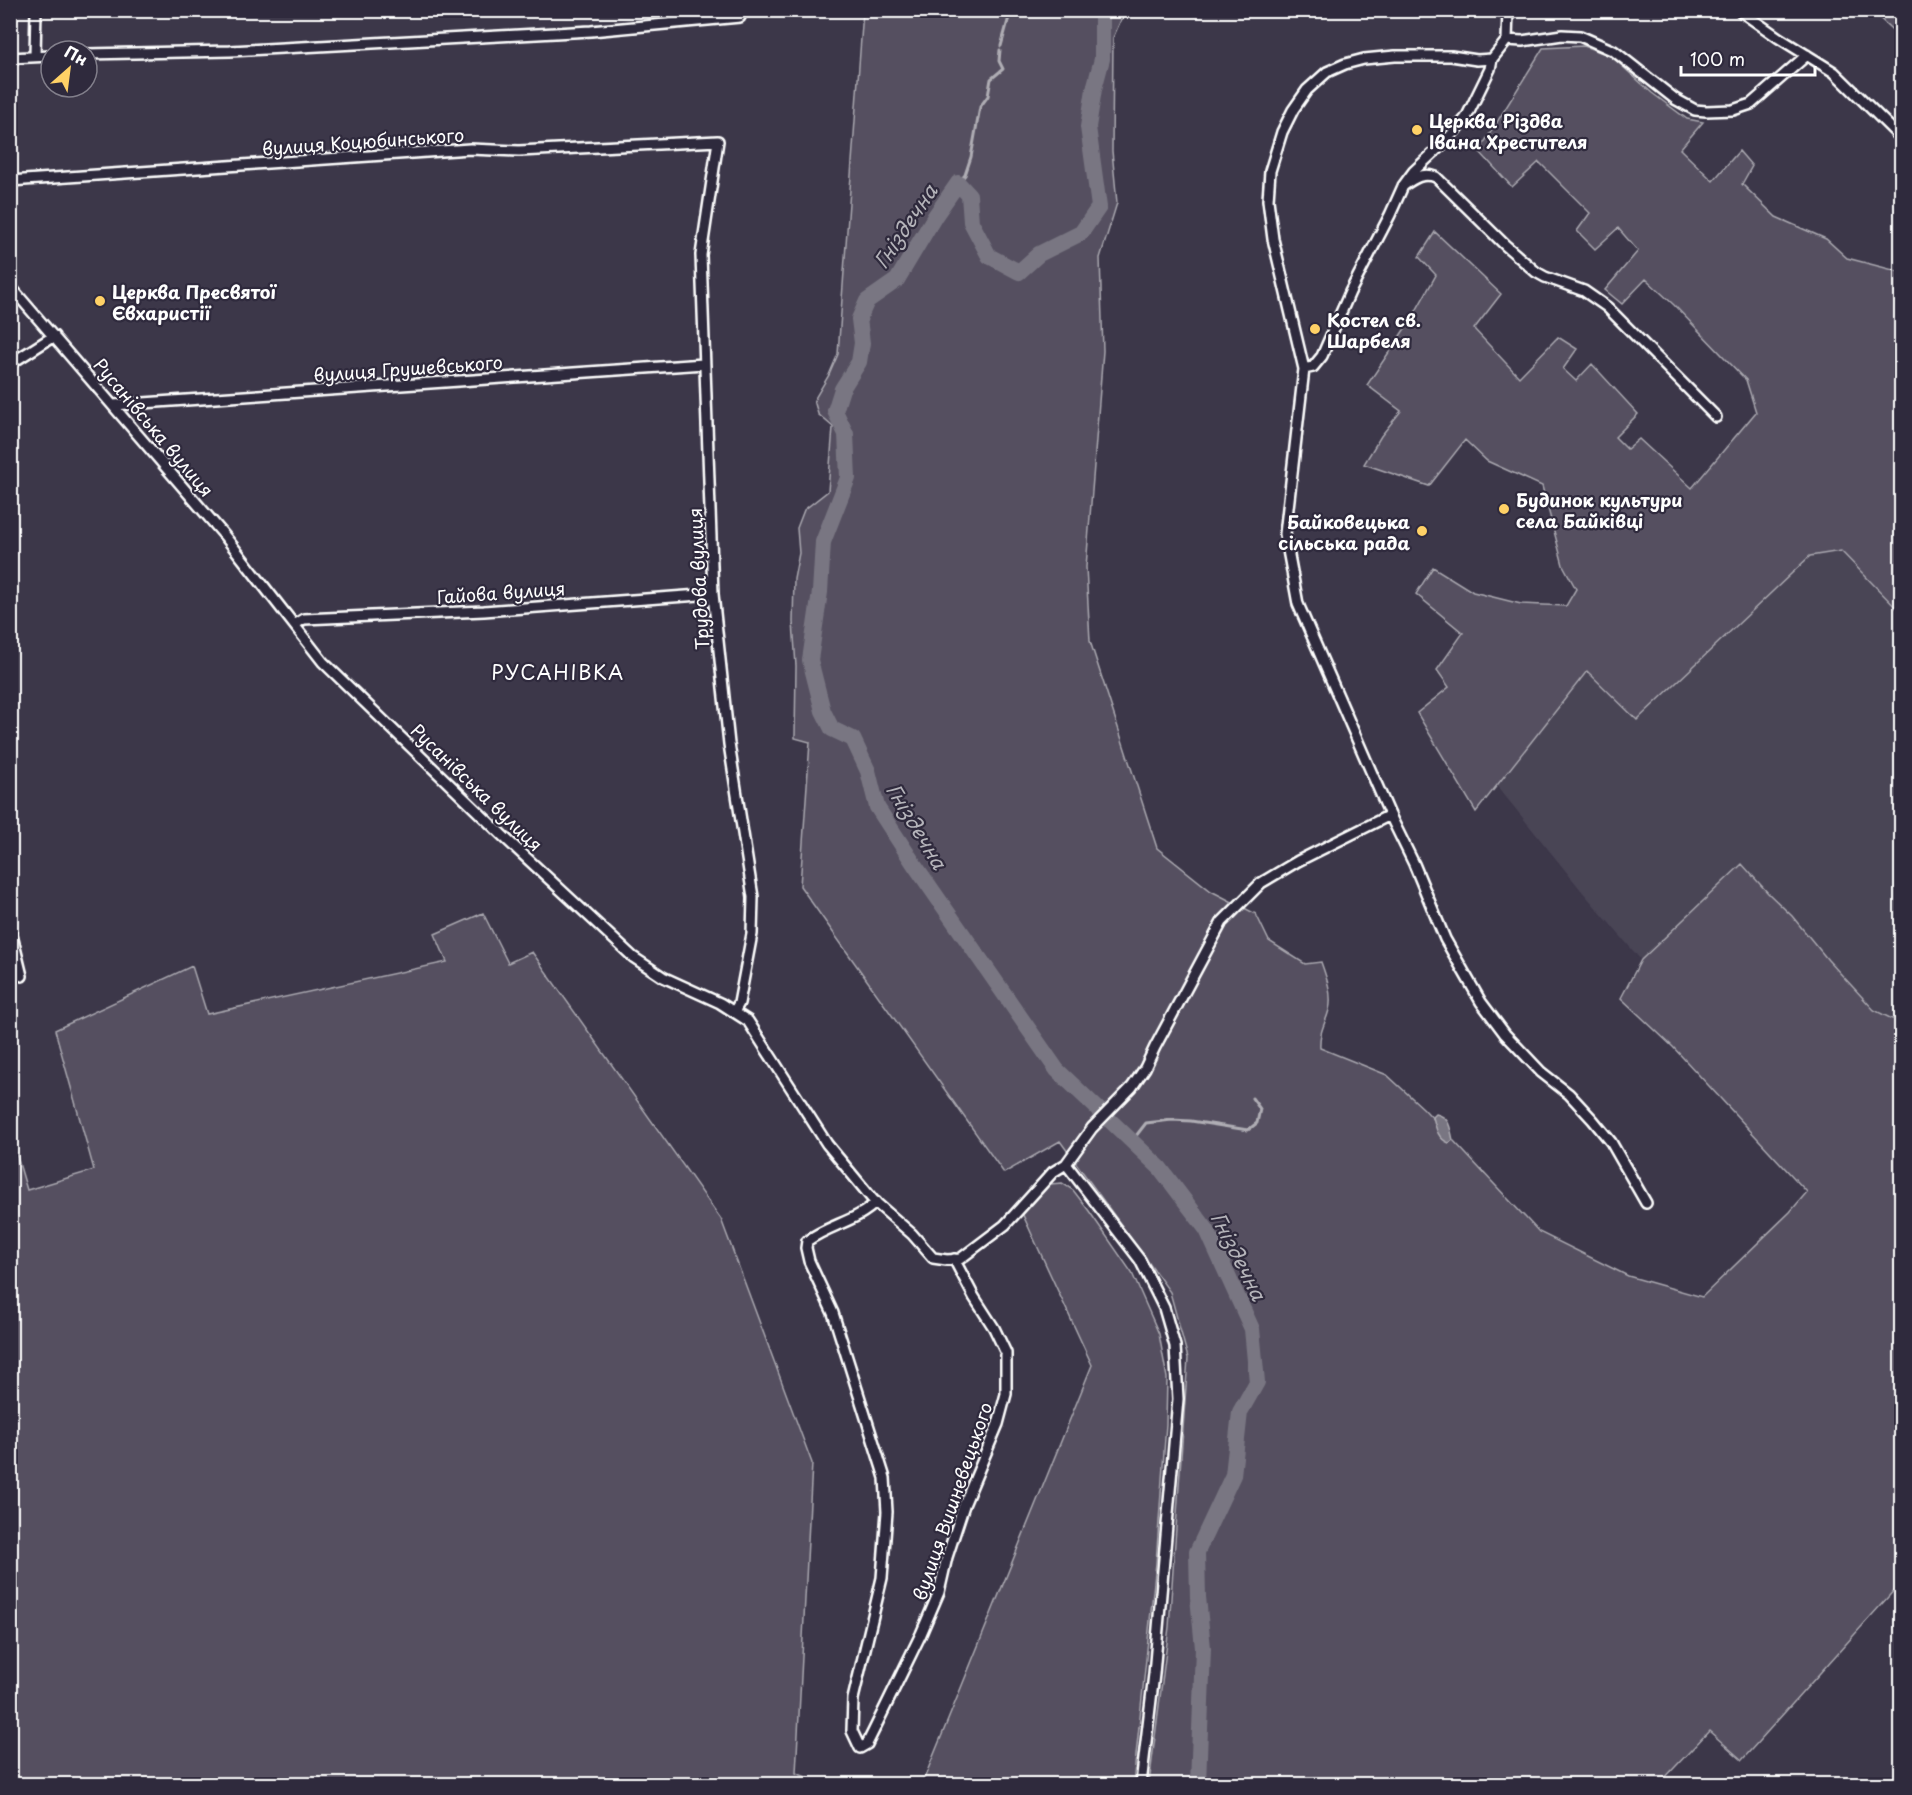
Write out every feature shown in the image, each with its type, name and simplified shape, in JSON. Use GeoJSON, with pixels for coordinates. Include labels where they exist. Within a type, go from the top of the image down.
{"type":"FeatureCollection","features":[{"type":"Feature","properties":{"kind":"street"},"geometry":{"type":"LineString","coordinates":[[35,56],[36,10]]}},
{"type":"Feature","properties":{"kind":"street"},"geometry":{"type":"LineString","coordinates":[[1304,369],[1313,367],[1322,356],[1350,292],[1403,186],[1414,171],[1445,142],[1466,118],[1490,69],[1492,58],[1507,40],[1508,10]]}},
{"type":"Feature","properties":{"kind":"street"},"geometry":{"type":"LineString","coordinates":[[1739,10],[1834,72],[1902,139]]}},
{"type":"Feature","properties":{"kind":"street"},"geometry":{"type":"LineString","coordinates":[[99,54],[230,51],[591,31],[740,17]]}},
{"type":"Feature","properties":{"kind":"street"},"geometry":{"type":"LineString","coordinates":[[1507,40],[1522,41],[1562,35],[1580,36],[1614,51],[1675,99],[1695,110],[1706,111],[1733,110],[1751,104],[1808,55]]}},
{"type":"Feature","properties":{"kind":"street"},"geometry":{"type":"LineString","coordinates":[[10,58],[39,56]]}},
{"type":"Feature","properties":{"kind":"street"},"geometry":{"type":"LineString","coordinates":[[1492,58],[1477,60],[1451,56],[1364,59],[1345,64],[1327,72],[1307,90],[1293,110],[1275,149],[1270,171],[1268,200],[1273,239],[1304,369],[1285,534],[1298,604],[1445,939],[1481,1002],[1505,1034],[1542,1072],[1569,1094],[1593,1120],[1611,1142],[1646,1203]]}},
{"type":"Feature","properties":{"kind":"street","name":"вулиця Коцюбинського"},"geometry":{"type":"LineString","coordinates":[[10,181],[470,149],[519,151],[718,141]]}},
{"type":"Feature","properties":{"kind":"street","name":"Трудова вулиця"},"geometry":{"type":"LineString","coordinates":[[718,141],[701,255],[713,594],[729,744],[753,897],[752,934],[739,1003],[734,1012]]}},
{"type":"Feature","properties":{"kind":"street"},"geometry":{"type":"LineString","coordinates":[[1403,186],[1417,177],[1429,175],[1436,177],[1504,245],[1536,272],[1584,291],[1607,307],[1716,417]]}},
{"type":"Feature","properties":{"kind":"street","name":"Русанівська вулиця"},"geometry":{"type":"LineString","coordinates":[[10,286],[224,535],[323,662],[503,836],[633,957],[663,977],[720,1003],[748,1021],[827,1144],[876,1202],[912,1234],[933,1258],[954,1259]]}},
{"type":"Feature","properties":{"kind":"street"},"geometry":{"type":"LineString","coordinates":[[10,364],[54,336]]}},
{"type":"Feature","properties":{"kind":"street","name":"вулиця Грушевського"},"geometry":{"type":"LineString","coordinates":[[114,405],[704,364]]}},
{"type":"Feature","properties":{"kind":"street","name":"Гайова вулиця"},"geometry":{"type":"LineString","coordinates":[[294,625],[304,619],[484,611],[713,594]]}},
{"type":"Feature","properties":{"kind":"street"},"geometry":{"type":"LineString","coordinates":[[954,1259],[960,1258],[1005,1225],[1053,1172],[1066,1164],[1092,1128],[1132,1087],[1145,1068],[1222,922],[1261,884],[1298,861],[1390,815]]}},
{"type":"Feature","properties":{"kind":"street"},"geometry":{"type":"LineString","coordinates":[[10,927],[22,976]]}},
{"type":"Feature","properties":{"kind":"street"},"geometry":{"type":"LineString","coordinates":[[1066,1164],[1140,1260],[1164,1308],[1175,1346],[1178,1399],[1142,1785]]}},
{"type":"Feature","properties":{"kind":"street","name":"вулиця Вишневецького"},"geometry":{"type":"LineString","coordinates":[[876,1202],[869,1210],[816,1234],[807,1241],[806,1248],[809,1261],[834,1313],[855,1384],[877,1446],[885,1478],[886,1512],[882,1578],[852,1699],[852,1731],[860,1748],[867,1744],[874,1731],[939,1592],[950,1546],[964,1505],[998,1424],[1006,1394],[1006,1353],[954,1259]]}},
{"type":"Feature","properties":{"kind":"shaded area"},"geometry":{"type":"Polygon","coordinates":[[[863,11],[1125,11],[1113,38],[1112,151],[1117,203],[1100,258],[1103,351],[1086,567],[1090,641],[1157,848],[1211,891],[1256,914],[1269,941],[1305,964],[1321,962],[1328,986],[1330,1004],[1320,1037],[1320,1048],[1387,1075],[1424,1109],[1539,1232],[1628,1276],[1702,1297],[1790,1212],[1807,1192],[1673,1047],[1621,998],[1641,960],[1742,864],[1792,916],[1874,1010],[1892,1019],[1901,1018],[1901,1591],[1897,1587],[1742,1760],[1709,1731],[1659,1784],[1149,1784],[1169,1627],[1188,1358],[1170,1292],[1060,1141],[1004,1173],[800,886],[810,742],[795,738],[796,666],[793,622],[794,579],[799,553],[797,528],[804,510],[828,491],[833,427],[818,414],[814,400],[838,354],[863,11]]]}},
{"type":"Feature","properties":{"kind":"shaded area"},"geometry":{"type":"Polygon","coordinates":[[[1872,11],[1901,11],[1901,38],[1872,11]]]}},
{"type":"Feature","properties":{"kind":"shaded area"},"geometry":{"type":"Polygon","coordinates":[[[1584,46],[1611,56],[1652,93],[1687,119],[1703,122],[1680,149],[1713,181],[1739,151],[1752,166],[1742,184],[1776,217],[1826,239],[1847,258],[1901,272],[1901,613],[1841,551],[1810,556],[1637,720],[1587,671],[1476,812],[1417,713],[1449,687],[1437,670],[1463,633],[1416,594],[1433,567],[1473,592],[1521,604],[1566,606],[1576,589],[1563,565],[1542,486],[1487,461],[1465,440],[1429,486],[1364,464],[1381,436],[1401,411],[1367,385],[1412,318],[1436,275],[1419,257],[1435,232],[1501,294],[1474,329],[1519,377],[1558,337],[1577,349],[1563,369],[1576,381],[1592,364],[1638,414],[1615,437],[1627,449],[1639,439],[1692,488],[1756,412],[1746,380],[1646,279],[1622,304],[1605,290],[1638,251],[1618,228],[1595,249],[1577,231],[1590,213],[1539,162],[1512,187],[1479,151],[1543,48],[1584,46]]]}},
{"type":"Feature","properties":{"kind":"shaded area"},"geometry":{"type":"Polygon","coordinates":[[[1841,551],[1901,613],[1901,1018],[1892,1019],[1874,1010],[1792,916],[1742,864],[1641,960],[1497,786],[1587,671],[1637,720],[1810,556],[1841,551]]]}},
{"type":"Feature","properties":{"kind":"shaded area"},"geometry":{"type":"Polygon","coordinates":[[[483,913],[508,963],[532,952],[721,1219],[812,1463],[796,1773],[824,1784],[11,1784],[11,1136],[27,1190],[94,1170],[55,1030],[192,966],[207,1014],[447,962],[435,934],[483,913]]]}},
{"type":"Feature","properties":{"kind":"shaded area"},"geometry":{"type":"Polygon","coordinates":[[[1436,1114],[1441,1115],[1449,1124],[1453,1140],[1449,1143],[1438,1133],[1433,1117],[1436,1114]]]}},
{"type":"Feature","properties":{"kind":"shaded area"},"geometry":{"type":"Polygon","coordinates":[[[1062,1183],[1073,1190],[1132,1273],[1159,1334],[1167,1378],[1156,1563],[1133,1784],[922,1784],[1092,1365],[1022,1213],[1050,1184],[1062,1183]]]}},
{"type":"Feature","properties":{"kind":"waterway"},"geometry":{"type":"LineString","coordinates":[[1001,46],[1011,10]]}},
{"type":"Feature","properties":{"kind":"waterway","name":"Гніздечна"},"geometry":{"type":"LineString","coordinates":[[1102,10],[1102,59],[1088,127],[1099,207],[1081,233],[1039,254],[1019,272],[989,256],[971,222],[969,195],[958,183],[935,216],[897,280],[867,301],[859,319],[862,343],[859,362],[842,389],[835,411],[846,434],[848,478],[823,542],[820,592],[810,660],[823,711],[832,729],[853,739],[868,771],[877,807],[914,864],[1057,1070],[1160,1168],[1207,1230],[1252,1329],[1257,1382],[1240,1412],[1233,1475],[1197,1552],[1198,1597],[1203,1648],[1198,1784]]}},
{"type":"Feature","properties":{"kind":"waterway"},"geometry":{"type":"LineString","coordinates":[[958,183],[965,175],[971,157],[980,107],[988,96],[991,79],[1003,69],[999,61],[1000,50]]}},
{"type":"Feature","properties":{"kind":"waterway"},"geometry":{"type":"LineString","coordinates":[[1132,1141],[1146,1123],[1172,1120],[1248,1130],[1257,1123],[1260,1109],[1252,1098]]}},
{"type":"Feature","properties":{"kind":"place","name":"Церква Різдва Івана Хрестителя"},"geometry":{"type":"Point","coordinates":[1417,130]}},
{"type":"Feature","properties":{"kind":"place","name":"Церква Пресвятої Євхаристії"},"geometry":{"type":"Point","coordinates":[100,301]}},
{"type":"Feature","properties":{"kind":"place","name":"Костел св. Шарбеля"},"geometry":{"type":"Point","coordinates":[1315,329]}},
{"type":"Feature","properties":{"kind":"place","name":"Будинок культури села Байківці"},"geometry":{"type":"Point","coordinates":[1504,509]}},
{"type":"Feature","properties":{"kind":"place","name":"Байковецька сільська рада"},"geometry":{"type":"Point","coordinates":[1422,531]}},
{"type":"Feature","properties":{"kind":"district","name":"РУСАНІВКА"},"geometry":{"type":"Point","coordinates":[558,672]}}]}
